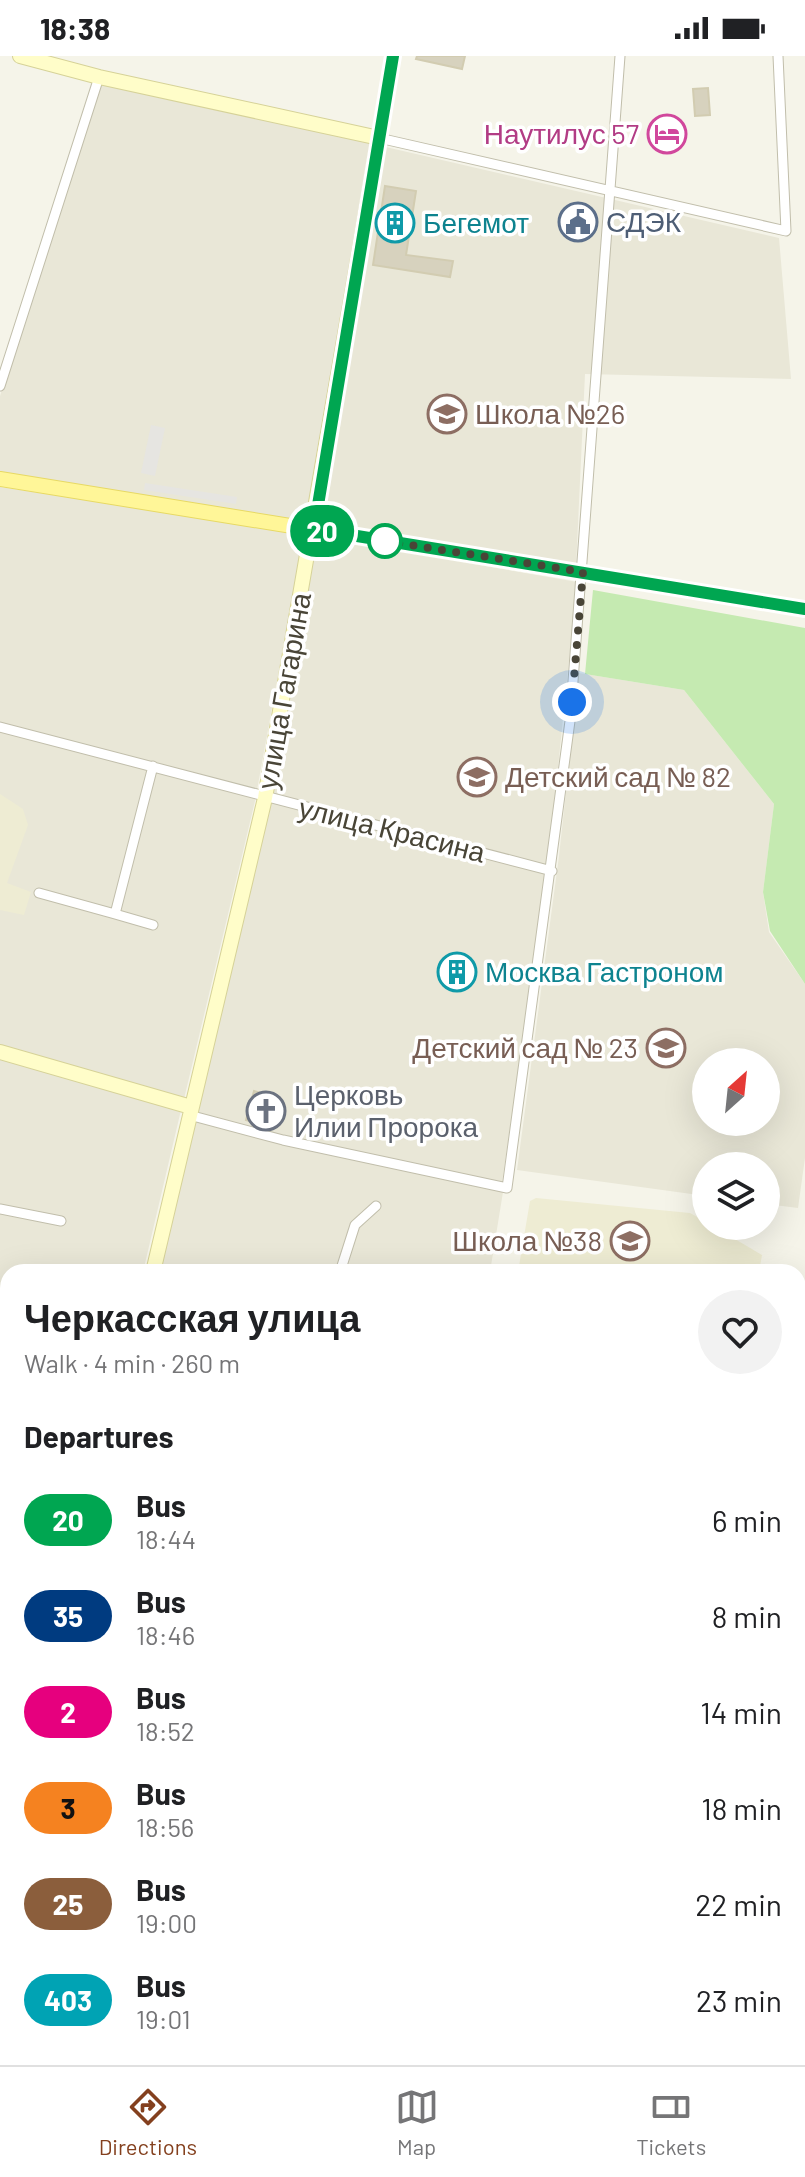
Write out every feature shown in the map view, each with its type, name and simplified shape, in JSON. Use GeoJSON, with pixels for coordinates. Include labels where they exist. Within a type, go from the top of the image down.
{"type":"FeatureCollection","features":[{"type":"Feature","properties":{"kind":"main road"},"geometry":{"type":"LineString","coordinates":[[0,479],[804,608]]}},
{"type":"Feature","properties":{"kind":"street"},"geometry":{"type":"LineString","coordinates":[[20,56],[99,77],[786,231],[778,56]]}},
{"type":"Feature","properties":{"kind":"street","name":"улица Гагарина"},"geometry":{"type":"LineString","coordinates":[[155,1264],[265,798],[314,529],[393,56]]}},
{"type":"Feature","properties":{"kind":"street"},"geometry":{"type":"LineString","coordinates":[[0,1052],[283,1140],[507,1188],[570,721],[620,56]]}},
{"type":"Feature","properties":{"kind":"street"},"geometry":{"type":"LineString","coordinates":[[0,386],[99,77]]}},
{"type":"Feature","properties":{"kind":"street","name":"улица Красина"},"geometry":{"type":"LineString","coordinates":[[0,727],[552,871]]}},
{"type":"Feature","properties":{"kind":"street"},"geometry":{"type":"LineString","coordinates":[[115,914],[153,766]]}},
{"type":"Feature","properties":{"kind":"street"},"geometry":{"type":"LineString","coordinates":[[39,893],[153,925]]}},
{"type":"Feature","properties":{"kind":"street"},"geometry":{"type":"LineString","coordinates":[[343,1264],[355,1225],[376,1206]]}},
{"type":"Feature","properties":{"kind":"street"},"geometry":{"type":"LineString","coordinates":[[0,1209],[61,1221]]}},
{"type":"Feature","properties":{"kind":"shaded area"},"geometry":{"type":"Polygon","coordinates":[[[100,81],[779,238],[791,379],[585,374],[576,567],[0,473],[0,396],[100,81]]]}},
{"type":"Feature","properties":{"kind":"shaded area"},"geometry":{"type":"Polygon","coordinates":[[[151,425],[165,428],[155,476],[141,473],[151,425]]]}},
{"type":"Feature","properties":{"kind":"shaded area"},"geometry":{"type":"Polygon","coordinates":[[[145,483],[237,497],[236,504],[144,490],[145,483]]]}},
{"type":"Feature","properties":{"kind":"shaded area"},"geometry":{"type":"Polygon","coordinates":[[[0,487],[304,533],[255,801],[184,1099],[0,1046],[0,487]]]}},
{"type":"Feature","properties":{"kind":"shaded area"},"geometry":{"type":"Polygon","coordinates":[[[314,536],[577,582],[547,875],[502,1182],[285,1139],[193,1113],[314,536]]]}},
{"type":"Feature","properties":{"kind":"shaded area"},"geometry":{"type":"Polygon","coordinates":[[[579,673],[684,690],[774,804],[763,892],[769,932],[805,984],[805,1158],[798,1208],[780,1206],[780,1152],[692,1152],[692,1194],[517,1170],[559,856],[579,673]]]}},
{"type":"Feature","properties":{"kind":"shaded area"},"geometry":{"type":"Polygon","coordinates":[[[0,794],[23,809],[28,825],[7,883],[31,892],[24,915],[0,910],[0,794]]]}},
{"type":"Feature","properties":{"kind":"shaded area"},"geometry":{"type":"Polygon","coordinates":[[[0,1059],[181,1110],[145,1264],[0,1264],[0,1059]]]}},
{"type":"Feature","properties":{"kind":"shaded area"},"geometry":{"type":"Polygon","coordinates":[[[190,1120],[503,1192],[491,1264],[157,1264],[190,1120]]]}},
{"type":"Feature","properties":{"kind":"shaded area","name":"Школа №38"},"geometry":{"type":"Polygon","coordinates":[[[536,1198],[690,1213],[692,1240],[737,1240],[762,1255],[760,1264],[519,1264],[530,1201],[536,1198]]]}},
{"type":"Feature","properties":{"kind":"green space"},"geometry":{"type":"Polygon","coordinates":[[[593,590],[805,628],[805,984],[770,931],[763,892],[774,804],[684,690],[585,674],[593,590]]]}},
{"type":"Feature","properties":{"kind":"building"},"geometry":{"type":"Polygon","coordinates":[[[417,56],[465,56],[462,69],[416,59],[417,56]]]}},
{"type":"Feature","properties":{"kind":"building"},"geometry":{"type":"Polygon","coordinates":[[[708,88],[710,115],[695,116],[693,89],[708,88]]]}},
{"type":"Feature","properties":{"kind":"building","name":"Бегемот"},"geometry":{"type":"Polygon","coordinates":[[[385,186],[416,191],[406,255],[453,261],[450,277],[373,265],[385,186]]]}},
{"type":"Feature","properties":{"kind":"building","name":"Москва Гастроном"},"geometry":{"type":"Polygon","coordinates":[[[448,962],[470,968],[467,982],[444,977],[448,962]]]}},
{"type":"Feature","properties":{"kind":"building","name":"Церковь Илии Пророка"},"geometry":{"type":"Polygon","coordinates":[[[254,1091],[273,1097],[271,1102],[284,1105],[280,1121],[266,1117],[264,1125],[246,1120],[254,1091]]]}},
{"type":"Feature","properties":{"kind":"bus line","name":"20"},"geometry":{"type":"LineString","coordinates":[[393,56],[314,529],[805,609]]}},
{"type":"Feature","properties":{"kind":"place","name":"Наутилус 57"},"geometry":{"type":"Point","coordinates":[667,134]}},
{"type":"Feature","properties":{"kind":"place","name":"СДЭК"},"geometry":{"type":"Point","coordinates":[578,222]}},
{"type":"Feature","properties":{"kind":"place","name":"Бегемот"},"geometry":{"type":"Point","coordinates":[395,223]}},
{"type":"Feature","properties":{"kind":"place","name":"Школа №26"},"geometry":{"type":"Point","coordinates":[447,414]}},
{"type":"Feature","properties":{"kind":"place","name":"Детский сад № 82"},"geometry":{"type":"Point","coordinates":[477,777]}},
{"type":"Feature","properties":{"kind":"place","name":"Москва Гастроном"},"geometry":{"type":"Point","coordinates":[457,972]}},
{"type":"Feature","properties":{"kind":"place","name":"Детский сад № 23"},"geometry":{"type":"Point","coordinates":[666,1048]}},
{"type":"Feature","properties":{"kind":"place","name":"Церковь Илии Пророка"},"geometry":{"type":"Point","coordinates":[266,1111]}},
{"type":"Feature","properties":{"kind":"place","name":"Школа №38"},"geometry":{"type":"Point","coordinates":[630,1241]}},
{"type":"Feature","properties":{"kind":"route"},"geometry":{"type":"LineString","coordinates":[[385,541],[583,572],[572,702]]}}]}
